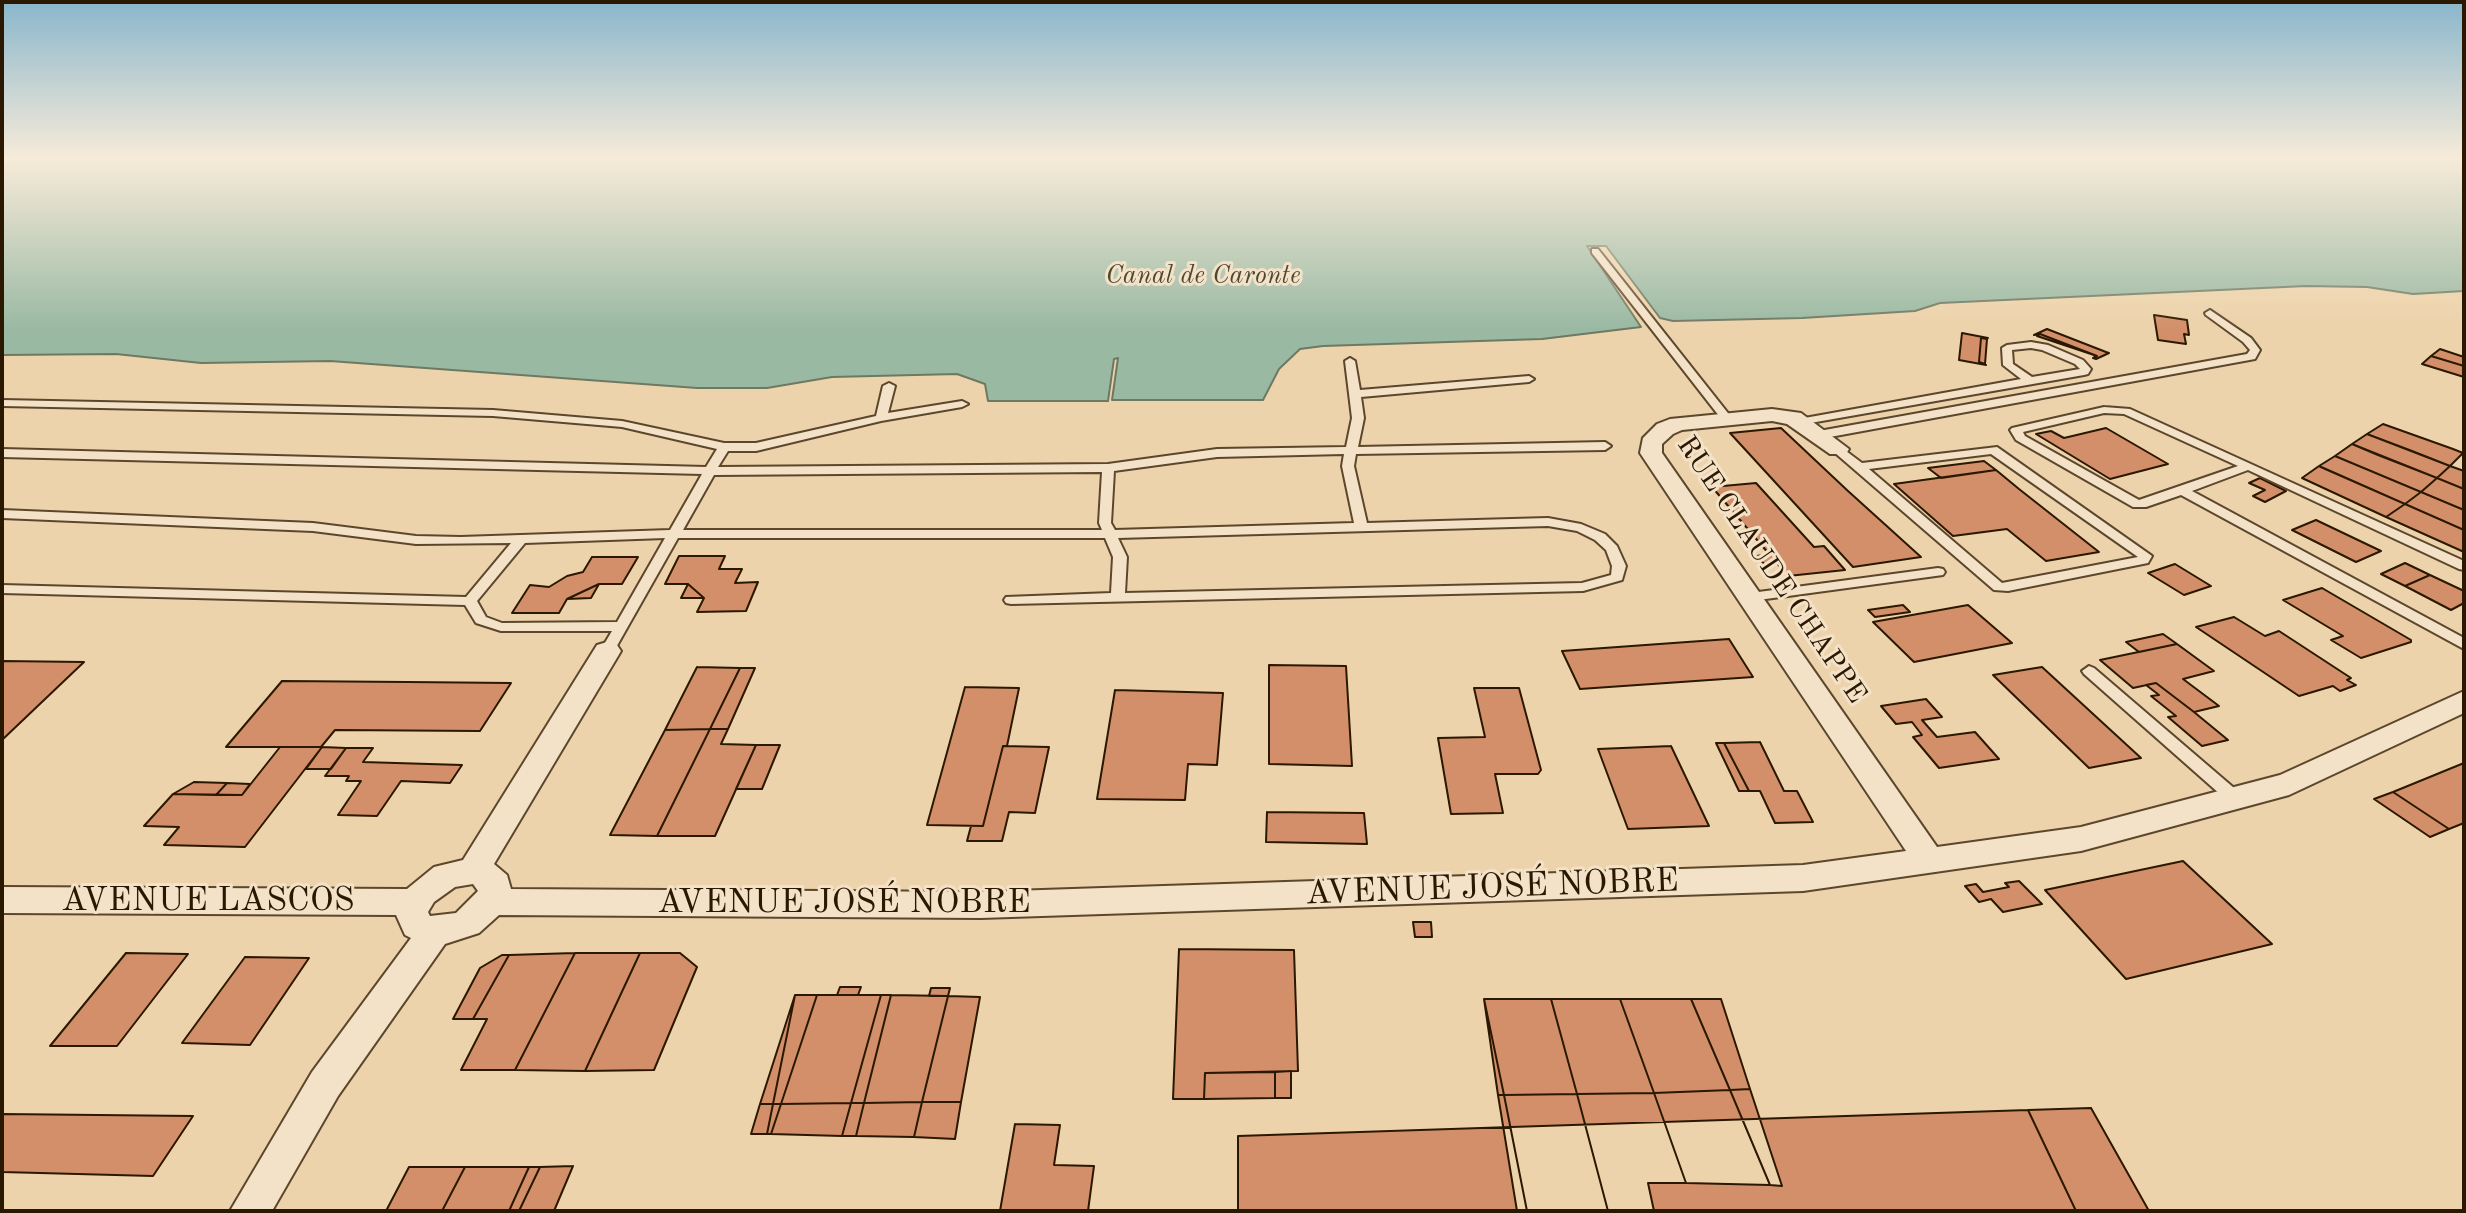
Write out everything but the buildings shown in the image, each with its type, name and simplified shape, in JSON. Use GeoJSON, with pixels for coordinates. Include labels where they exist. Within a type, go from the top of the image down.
{"type":"FeatureCollection","features":[{"type":"Feature","properties":{"kind":"street","name":"RUE CLAUDE CHAPPE"},"geometry":{"type":"LineString","coordinates":[[1819,435],[1772,415],[1678,424],[1665,429],[1651,443],[1651,453],[1929,860]]}},
{"type":"Feature","properties":{"kind":"street"},"geometry":{"type":"LineString","coordinates":[[473,871],[614,638]]}},
{"type":"Feature","properties":{"kind":"street","name":"AVENUE JOSÉ NOBRE"},"geometry":{"type":"LineString","coordinates":[[491,902],[981,905],[1803,878],[2081,839],[2289,784],[2464,701]]}},
{"type":"Feature","properties":{"kind":"street"},"geometry":{"type":"LineString","coordinates":[[250,1211],[424,916],[433,883],[446,876],[473,871],[483,873],[495,884],[491,902]]}},
{"type":"Feature","properties":{"kind":"street","name":"AVENUE LASCOS"},"geometry":{"type":"LineString","coordinates":[[2,900],[424,916],[467,923],[491,902]]}},
{"type":"Feature","properties":{"kind":"lane"},"geometry":{"type":"LineString","coordinates":[[1595,251],[1727,419]]}},
{"type":"Feature","properties":{"kind":"lane"},"geometry":{"type":"LineString","coordinates":[[1819,435],[2251,357],[2255,350],[2247,340],[2210,313]]}},
{"type":"Feature","properties":{"kind":"lane"},"geometry":{"type":"LineString","coordinates":[[1819,435],[2030,381],[2084,372],[2086,369],[2079,362],[2044,347],[2007,348],[2008,365],[2030,381]]}},
{"type":"Feature","properties":{"kind":"lane"},"geometry":{"type":"LineString","coordinates":[[1350,361],[1358,426],[1348,466],[1361,527]]}},
{"type":"Feature","properties":{"kind":"lane"},"geometry":{"type":"LineString","coordinates":[[1355,394],[1529,379]]}},
{"type":"Feature","properties":{"kind":"lane"},"geometry":{"type":"LineString","coordinates":[[881,418],[889,386]]}},
{"type":"Feature","properties":{"kind":"lane"},"geometry":{"type":"LineString","coordinates":[[2,403],[493,413],[622,424],[724,447],[756,447],[881,418],[962,404]]}},
{"type":"Feature","properties":{"kind":"lane"},"geometry":{"type":"LineString","coordinates":[[2249,466],[2146,503],[2127,501],[2020,438],[2016,430],[2104,410],[2126,411],[2249,466],[2464,566]]}},
{"type":"Feature","properties":{"kind":"lane"},"geometry":{"type":"LineString","coordinates":[[1819,435],[1999,587],[2143,560],[2145,556],[1993,450],[1860,467]]}},
{"type":"Feature","properties":{"kind":"lane"},"geometry":{"type":"LineString","coordinates":[[2,453],[710,471],[1108,468],[1217,453],[1605,446]]}},
{"type":"Feature","properties":{"kind":"lane"},"geometry":{"type":"LineString","coordinates":[[470,601],[481,620],[501,627],[614,638],[724,447]]}},
{"type":"Feature","properties":{"kind":"lane"},"geometry":{"type":"LineString","coordinates":[[1108,468],[1105,498],[1109,534],[1120,557],[1118,597]]}},
{"type":"Feature","properties":{"kind":"lane"},"geometry":{"type":"LineString","coordinates":[[2182,490],[2464,644]]}},
{"type":"Feature","properties":{"kind":"lane"},"geometry":{"type":"LineString","coordinates":[[2,514],[313,527],[416,540],[520,541],[674,534],[1109,534],[1548,522],[1581,528],[1600,537],[1612,549],[1619,566],[1617,577],[1583,587],[1011,600]]}},
{"type":"Feature","properties":{"kind":"lane"},"geometry":{"type":"LineString","coordinates":[[470,601],[520,541]]}},
{"type":"Feature","properties":{"kind":"lane"},"geometry":{"type":"LineString","coordinates":[[1751,597],[1938,572]]}},
{"type":"Feature","properties":{"kind":"lane"},"geometry":{"type":"LineString","coordinates":[[2,589],[470,601]]}},
{"type":"Feature","properties":{"kind":"lane"},"geometry":{"type":"LineString","coordinates":[[2089,671],[2235,798]]}},
{"type":"Feature","properties":{"kind":"water","name":"Canal de Caronte"},"geometry":{"type":"Polygon","coordinates":[[[2,216],[2464,216],[2464,291],[2413,294],[2367,287],[2306,286],[1940,303],[1915,311],[1802,318],[1673,321],[1660,318],[1606,246],[1587,246],[1641,327],[1542,339],[1300,349],[1279,369],[1263,400],[1112,400],[1118,358],[1114,359],[1108,401],[988,401],[985,384],[957,374],[832,377],[767,388],[697,388],[330,361],[201,363],[116,354],[2,355],[2,216]]]}}]}
